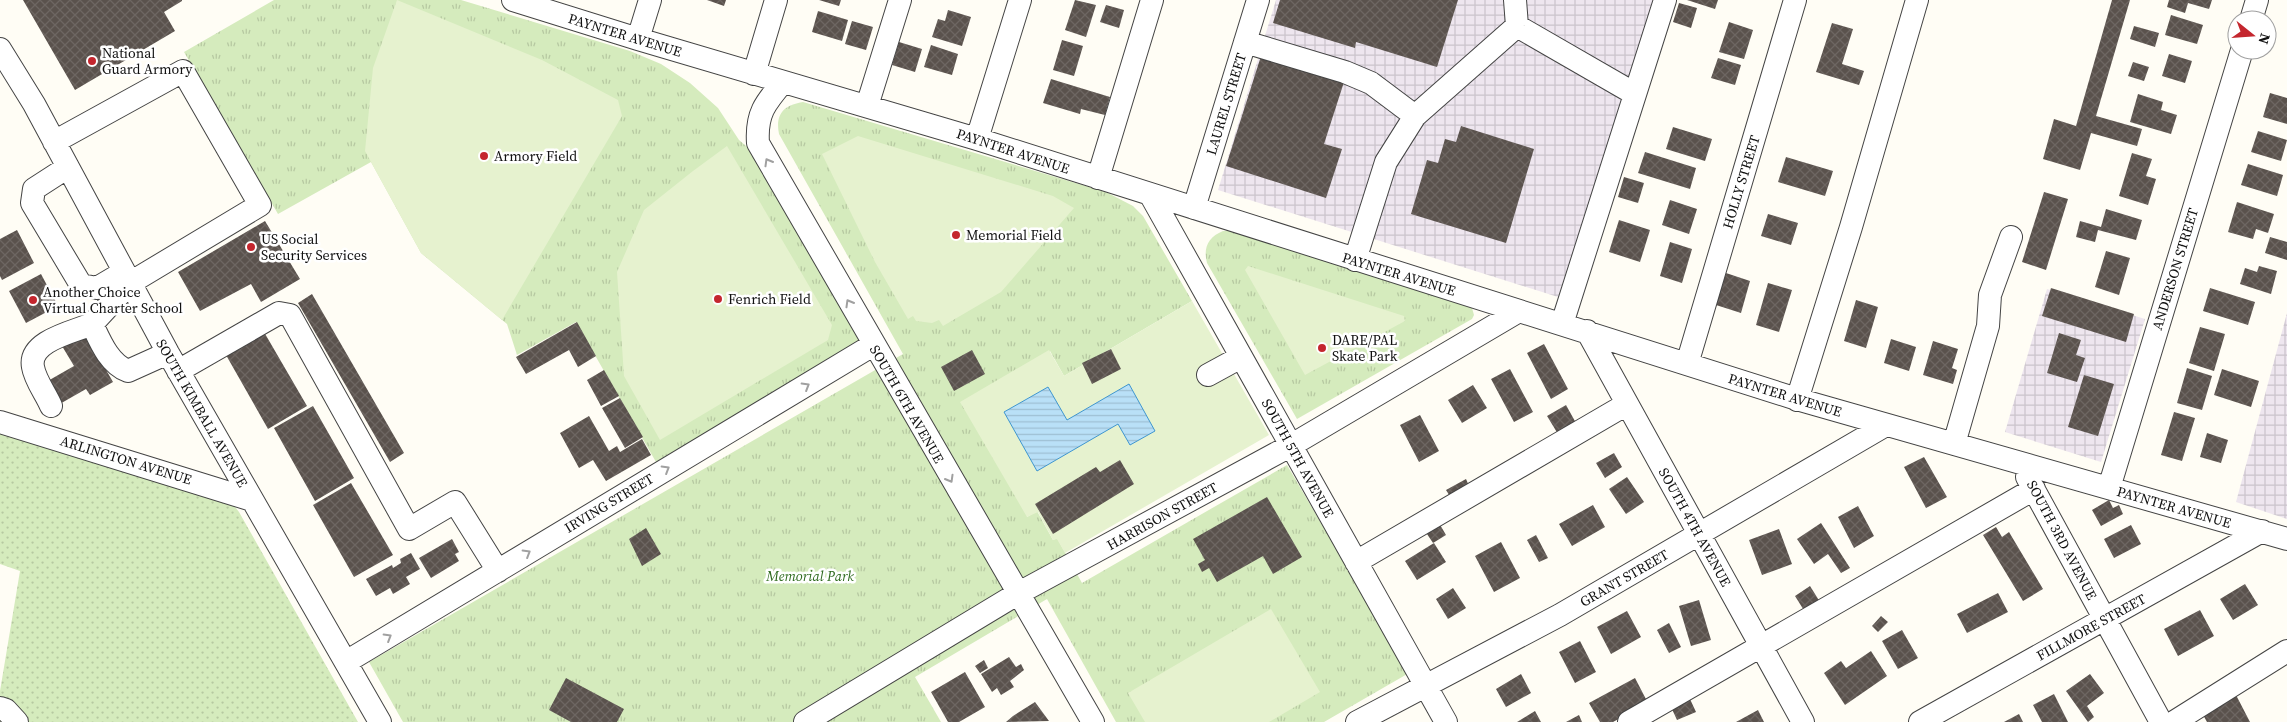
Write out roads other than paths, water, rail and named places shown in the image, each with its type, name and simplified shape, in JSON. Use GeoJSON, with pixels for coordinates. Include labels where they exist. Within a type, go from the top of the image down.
{"type":"FeatureCollection","features":[{"type":"Feature","properties":{"kind":"street"},"geometry":{"type":"LineString","coordinates":[[638,39],[650,0]]}},
{"type":"Feature","properties":{"kind":"street"},"geometry":{"type":"LineString","coordinates":[[754,74],[776,0]]}},
{"type":"Feature","properties":{"kind":"street"},"geometry":{"type":"LineString","coordinates":[[867,106],[900,0]]}},
{"type":"Feature","properties":{"kind":"street"},"geometry":{"type":"LineString","coordinates":[[977,139],[1020,0]]}},
{"type":"Feature","properties":{"kind":"street"},"geometry":{"type":"LineString","coordinates":[[1098,178],[1152,0]]}},
{"type":"Feature","properties":{"kind":"street","name":"LAUREL STREET"},"geometry":{"type":"LineString","coordinates":[[1194,208],[1258,0]]}},
{"type":"Feature","properties":{"kind":"street"},"geometry":{"type":"LineString","coordinates":[[1515,0],[1517,26]]}},
{"type":"Feature","properties":{"kind":"street"},"geometry":{"type":"LineString","coordinates":[[1562,324],[1665,0]]}},
{"type":"Feature","properties":{"kind":"street","name":"HOLLY STREET"},"geometry":{"type":"LineString","coordinates":[[1688,364],[1795,0]]}},
{"type":"Feature","properties":{"kind":"street"},"geometry":{"type":"LineString","coordinates":[[1797,400],[1852,227],[1917,0]]}},
{"type":"Feature","properties":{"kind":"street","name":"PAYNTER AVENUE"},"geometry":{"type":"LineString","coordinates":[[520,1],[638,39],[977,139],[1354,260],[1588,331],[1797,400],[2287,538]]}},
{"type":"Feature","properties":{"kind":"street"},"geometry":{"type":"LineString","coordinates":[[1517,26],[1635,94]]}},
{"type":"Feature","properties":{"kind":"street"},"geometry":{"type":"LineString","coordinates":[[1354,260],[1386,162],[1415,116],[1517,26]]}},
{"type":"Feature","properties":{"kind":"street"},"geometry":{"type":"LineString","coordinates":[[1245,42],[1345,72],[1370,83],[1415,116]]}},
{"type":"Feature","properties":{"kind":"street","name":"SOUTH KIMBALL AVENUE"},"geometry":{"type":"LineString","coordinates":[[0,48],[68,167],[173,362],[380,722]]}},
{"type":"Feature","properties":{"kind":"street","name":"ANDERSON STREET"},"geometry":{"type":"LineString","coordinates":[[2109,488],[2239,60]]}},
{"type":"Feature","properties":{"kind":"street"},"geometry":{"type":"LineString","coordinates":[[54,142],[183,70],[260,205],[127,277],[97,288],[81,286],[32,202],[34,189],[68,167]]}},
{"type":"Feature","properties":{"kind":"street","name":"SOUTH 6TH AVENUE"},"geometry":{"type":"LineString","coordinates":[[783,82],[764,104],[757,127],[758,144],[873,346],[1093,722]]}},
{"type":"Feature","properties":{"kind":"street","name":"SOUTH 5TH AVENUE"},"geometry":{"type":"LineString","coordinates":[[1150,194],[1446,722]]}},
{"type":"Feature","properties":{"kind":"street"},"geometry":{"type":"LineString","coordinates":[[1954,444],[1988,326],[1990,295],[2011,237]]}},
{"type":"Feature","properties":{"kind":"street"},"geometry":{"type":"LineString","coordinates":[[51,406],[33,367],[34,353],[40,346],[92,324],[127,277]]}},
{"type":"Feature","properties":{"kind":"street","name":"HARRISON STREET"},"geometry":{"type":"LineString","coordinates":[[805,722],[1017,594],[1290,446],[1519,311]]}},
{"type":"Feature","properties":{"kind":"street"},"geometry":{"type":"LineString","coordinates":[[92,324],[114,362],[121,368],[128,370],[173,362],[279,313],[290,315],[409,529],[454,502],[498,571]]}},
{"type":"Feature","properties":{"kind":"street","name":"SOUTH 4TH AVENUE"},"geometry":{"type":"LineString","coordinates":[[1588,331],[1803,722]]}},
{"type":"Feature","properties":{"kind":"street","name":"IRVING STREET"},"geometry":{"type":"LineString","coordinates":[[346,662],[873,346]]}},
{"type":"Feature","properties":{"kind":"street"},"geometry":{"type":"LineString","coordinates":[[1208,375],[1241,357]]}},
{"type":"Feature","properties":{"kind":"street"},"geometry":{"type":"LineString","coordinates":[[1356,562],[1627,404]]}},
{"type":"Feature","properties":{"kind":"street","name":"ARLINGTON AVENUE"},"geometry":{"type":"LineString","coordinates":[[0,422],[252,500]]}},
{"type":"Feature","properties":{"kind":"street","name":"GRANT STREET"},"geometry":{"type":"LineString","coordinates":[[1357,722],[1560,615],[1886,425]]}},
{"type":"Feature","properties":{"kind":"street","name":"SOUTH 3RD AVENUE"},"geometry":{"type":"LineString","coordinates":[[2020,463],[2161,722]]}},
{"type":"Feature","properties":{"kind":"street"},"geometry":{"type":"LineString","coordinates":[[1629,722],[1762,648],[2034,489]]}},
{"type":"Feature","properties":{"kind":"street","name":"FILLMORE STREET"},"geometry":{"type":"LineString","coordinates":[[1920,722],[2262,531]]}},
{"type":"Feature","properties":{"kind":"street"},"geometry":{"type":"LineString","coordinates":[[2174,722],[2287,651]]}},
{"type":"Feature","properties":{"kind":"street"},"geometry":{"type":"LineString","coordinates":[[0,708],[6,710],[17,722]]}},
{"type":"Feature","properties":{"kind":"water"},"geometry":{"type":"Polygon","coordinates":[[[1129,384],[1155,431],[1130,445],[1118,424],[1037,471],[1004,412],[1048,387],[1067,420],[1129,384]]]}},
{"type":"Feature","properties":{"kind":"place","name":"National Guard Armory"},"geometry":{"type":"Point","coordinates":[92,61]}},
{"type":"Feature","properties":{"kind":"place","name":"Armory Field"},"geometry":{"type":"Point","coordinates":[484,156]}},
{"type":"Feature","properties":{"kind":"place","name":"Memorial Field"},"geometry":{"type":"Point","coordinates":[956,235]}},
{"type":"Feature","properties":{"kind":"place","name":"US Social Security Services"},"geometry":{"type":"Point","coordinates":[251,247]}},
{"type":"Feature","properties":{"kind":"place","name":"Fenrich Field"},"geometry":{"type":"Point","coordinates":[718,299]}},
{"type":"Feature","properties":{"kind":"place","name":"Another Choice Virtual Charter School"},"geometry":{"type":"Point","coordinates":[33,300]}},
{"type":"Feature","properties":{"kind":"place","name":"DARE/PAL Skate Park"},"geometry":{"type":"Point","coordinates":[1322,348]}},
{"type":"Feature","properties":{"kind":"park label","name":"Memorial Park"},"geometry":{"type":"Point","coordinates":[810,576]}}]}
